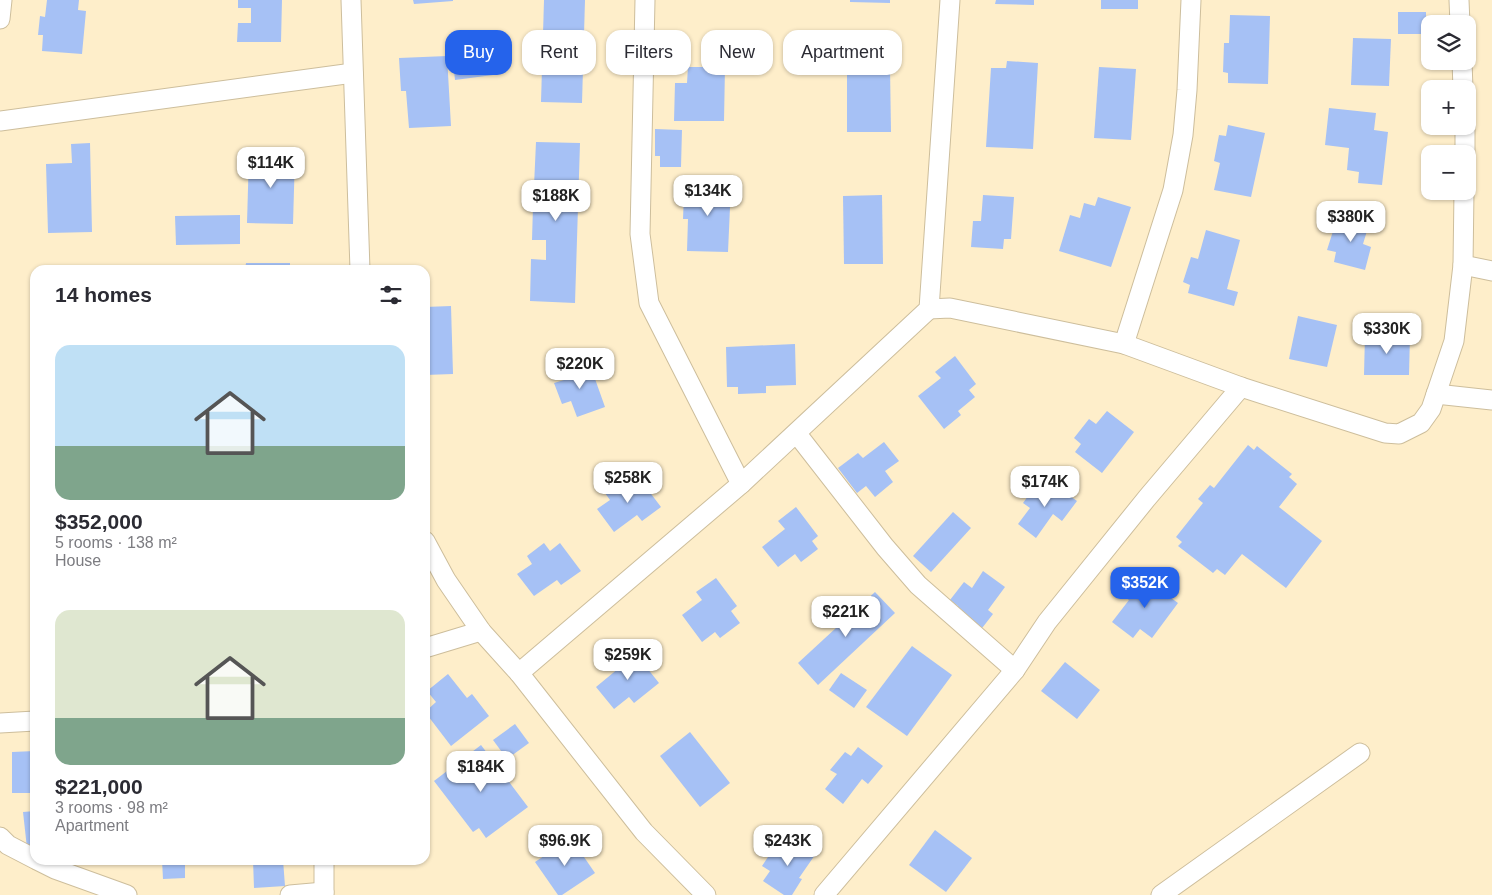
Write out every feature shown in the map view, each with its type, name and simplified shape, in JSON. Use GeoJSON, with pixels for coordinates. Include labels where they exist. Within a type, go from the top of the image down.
{"type":"FeatureCollection","features":[{"type":"Feature","properties":{"kind":"street"},"geometry":{"type":"LineString","coordinates":[[0,19],[2,0]]}},
{"type":"Feature","properties":{"kind":"street"},"geometry":{"type":"LineString","coordinates":[[351,0],[360,265]]}},
{"type":"Feature","properties":{"kind":"street"},"geometry":{"type":"LineString","coordinates":[[645,0],[640,234],[649,303],[741,484]]}},
{"type":"Feature","properties":{"kind":"street"},"geometry":{"type":"LineString","coordinates":[[929,309],[950,0]]}},
{"type":"Feature","properties":{"kind":"street"},"geometry":{"type":"LineString","coordinates":[[1124,344],[1173,190],[1183,135],[1191,0]]}},
{"type":"Feature","properties":{"kind":"street"},"geometry":{"type":"LineString","coordinates":[[1459,0],[1460,15]]}},
{"type":"Feature","properties":{"kind":"street"},"geometry":{"type":"LineString","coordinates":[[0,121],[353,73]]}},
{"type":"Feature","properties":{"kind":"street"},"geometry":{"type":"LineString","coordinates":[[519,673],[741,484],[797,434],[929,309],[950,308],[1124,344],[1241,386],[1385,433],[1399,434],[1421,423],[1432,409],[1454,341],[1463,265],[1464,200]]}},
{"type":"Feature","properties":{"kind":"street"},"geometry":{"type":"LineString","coordinates":[[1463,265],[1492,271]]}},
{"type":"Feature","properties":{"kind":"street"},"geometry":{"type":"LineString","coordinates":[[824,895],[1015,670],[1047,622],[1146,498],[1241,386]]}},
{"type":"Feature","properties":{"kind":"street"},"geometry":{"type":"LineString","coordinates":[[1436,394],[1492,400]]}},
{"type":"Feature","properties":{"kind":"street"},"geometry":{"type":"LineString","coordinates":[[797,434],[885,547],[918,585],[1015,670]]}},
{"type":"Feature","properties":{"kind":"street"},"geometry":{"type":"LineString","coordinates":[[430,550],[446,580],[481,630],[519,673],[644,832],[706,895]]}},
{"type":"Feature","properties":{"kind":"street"},"geometry":{"type":"LineString","coordinates":[[430,646],[481,630]]}},
{"type":"Feature","properties":{"kind":"street"},"geometry":{"type":"LineString","coordinates":[[0,723],[30,721]]}},
{"type":"Feature","properties":{"kind":"street"},"geometry":{"type":"LineString","coordinates":[[1160,895],[1360,753]]}},
{"type":"Feature","properties":{"kind":"street"},"geometry":{"type":"LineString","coordinates":[[0,837],[8,845],[30,856]]}},
{"type":"Feature","properties":{"kind":"street"},"geometry":{"type":"LineString","coordinates":[[47,865],[127,895]]}},
{"type":"Feature","properties":{"kind":"street"},"geometry":{"type":"LineString","coordinates":[[290,895],[324,893],[324,865]]}},
{"type":"Feature","properties":{"kind":"building"},"geometry":{"type":"Polygon","coordinates":[[[47,0],[79,0],[78,10],[86,11],[82,54],[42,51],[43,35],[38,35],[40,16],[45,17],[47,0]]]}},
{"type":"Feature","properties":{"kind":"building"},"geometry":{"type":"Polygon","coordinates":[[[238,0],[282,0],[281,42],[237,42],[238,23],[251,23],[251,8],[238,8],[238,0]]]}},
{"type":"Feature","properties":{"kind":"building"},"geometry":{"type":"Polygon","coordinates":[[[413,0],[453,0],[453,1],[414,4],[413,0]]]}},
{"type":"Feature","properties":{"kind":"building"},"geometry":{"type":"Polygon","coordinates":[[[544,0],[585,0],[584,30],[543,30],[544,0]]]}},
{"type":"Feature","properties":{"kind":"building"},"geometry":{"type":"Polygon","coordinates":[[[850,0],[890,0],[890,3],[850,2],[850,0]]]}},
{"type":"Feature","properties":{"kind":"building"},"geometry":{"type":"Polygon","coordinates":[[[996,0],[1034,0],[1034,5],[995,4],[996,0]]]}},
{"type":"Feature","properties":{"kind":"building"},"geometry":{"type":"Polygon","coordinates":[[[1101,0],[1138,0],[1138,9],[1101,9],[1101,0]]]}},
{"type":"Feature","properties":{"kind":"building"},"geometry":{"type":"Polygon","coordinates":[[[1398,12],[1426,12],[1426,15],[1421,15],[1421,34],[1398,34],[1398,12]]]}},
{"type":"Feature","properties":{"kind":"building"},"geometry":{"type":"Polygon","coordinates":[[[1230,15],[1270,16],[1268,84],[1228,83],[1228,73],[1223,72],[1224,43],[1229,43],[1230,15]]]}},
{"type":"Feature","properties":{"kind":"building"},"geometry":{"type":"Polygon","coordinates":[[[1353,38],[1391,39],[1389,86],[1351,85],[1353,38]]]}},
{"type":"Feature","properties":{"kind":"building"},"geometry":{"type":"Polygon","coordinates":[[[445,56],[445,75],[448,75],[451,126],[409,128],[406,91],[401,91],[399,58],[445,56]]]}},
{"type":"Feature","properties":{"kind":"building"},"geometry":{"type":"Polygon","coordinates":[[[1007,61],[1038,63],[1033,149],[986,147],[991,68],[1006,68],[1007,61]]]}},
{"type":"Feature","properties":{"kind":"building"},"geometry":{"type":"Polygon","coordinates":[[[691,67],[701,67],[701,75],[725,75],[724,121],[674,121],[675,83],[687,83],[688,75],[691,75],[691,67]]]}},
{"type":"Feature","properties":{"kind":"building"},"geometry":{"type":"Polygon","coordinates":[[[1099,67],[1136,69],[1131,140],[1094,138],[1099,67]]]}},
{"type":"Feature","properties":{"kind":"building"},"geometry":{"type":"Polygon","coordinates":[[[454,75],[493,75],[455,80],[454,75]]]}},
{"type":"Feature","properties":{"kind":"building"},"geometry":{"type":"Polygon","coordinates":[[[542,75],[583,75],[582,103],[541,102],[542,75]]]}},
{"type":"Feature","properties":{"kind":"building"},"geometry":{"type":"Polygon","coordinates":[[[847,75],[890,75],[891,132],[847,132],[847,75]]]}},
{"type":"Feature","properties":{"kind":"building"},"geometry":{"type":"Polygon","coordinates":[[[1329,108],[1376,113],[1374,130],[1388,132],[1382,185],[1358,183],[1359,172],[1347,170],[1349,148],[1325,145],[1329,108]]]}},
{"type":"Feature","properties":{"kind":"building"},"geometry":{"type":"Polygon","coordinates":[[[1228,125],[1265,133],[1251,197],[1214,190],[1220,163],[1214,161],[1219,135],[1226,136],[1228,125]]]}},
{"type":"Feature","properties":{"kind":"building"},"geometry":{"type":"Polygon","coordinates":[[[655,129],[682,130],[681,167],[660,167],[660,156],[655,156],[655,129]]]}},
{"type":"Feature","properties":{"kind":"building"},"geometry":{"type":"Polygon","coordinates":[[[536,142],[580,143],[575,303],[530,301],[531,259],[546,260],[546,240],[532,240],[533,206],[546,207],[546,186],[534,186],[536,142]]]}},
{"type":"Feature","properties":{"kind":"building"},"geometry":{"type":"Polygon","coordinates":[[[90,143],[92,232],[48,233],[46,164],[72,163],[71,144],[90,143]]]}},
{"type":"Feature","properties":{"kind":"building"},"geometry":{"type":"Polygon","coordinates":[[[249,154],[295,155],[293,224],[247,223],[249,154]]]}},
{"type":"Feature","properties":{"kind":"building"},"geometry":{"type":"Polygon","coordinates":[[[690,183],[731,185],[728,252],[687,251],[688,219],[683,219],[684,194],[689,194],[690,183]]]}},
{"type":"Feature","properties":{"kind":"building"},"geometry":{"type":"Polygon","coordinates":[[[882,195],[883,264],[844,264],[843,196],[882,195]]]}},
{"type":"Feature","properties":{"kind":"building"},"geometry":{"type":"Polygon","coordinates":[[[983,195],[1014,197],[1011,239],[1004,239],[1003,249],[971,247],[973,221],[981,221],[983,195]]]}},
{"type":"Feature","properties":{"kind":"building"},"geometry":{"type":"Polygon","coordinates":[[[1098,197],[1131,207],[1111,267],[1059,251],[1070,215],[1080,218],[1084,203],[1095,206],[1098,197]]]}},
{"type":"Feature","properties":{"kind":"building"},"geometry":{"type":"Polygon","coordinates":[[[240,215],[240,244],[176,245],[175,216],[240,215]]]}},
{"type":"Feature","properties":{"kind":"building"},"geometry":{"type":"Polygon","coordinates":[[[1347,215],[1370,221],[1363,244],[1371,247],[1365,270],[1334,262],[1336,252],[1327,250],[1334,228],[1343,230],[1347,215]]]}},
{"type":"Feature","properties":{"kind":"building"},"geometry":{"type":"Polygon","coordinates":[[[1206,230],[1240,240],[1227,289],[1238,292],[1234,306],[1188,293],[1190,285],[1183,282],[1191,257],[1198,259],[1206,230]]]}},
{"type":"Feature","properties":{"kind":"building"},"geometry":{"type":"Polygon","coordinates":[[[246,263],[290,263],[290,265],[246,265],[246,263]]]}},
{"type":"Feature","properties":{"kind":"building"},"geometry":{"type":"Polygon","coordinates":[[[451,306],[453,374],[430,375],[430,307],[451,306]]]}},
{"type":"Feature","properties":{"kind":"building"},"geometry":{"type":"Polygon","coordinates":[[[1298,316],[1337,325],[1327,367],[1289,359],[1298,316]]]}},
{"type":"Feature","properties":{"kind":"building"},"geometry":{"type":"Polygon","coordinates":[[[1365,334],[1410,335],[1409,375],[1364,375],[1365,334]]]}},
{"type":"Feature","properties":{"kind":"building"},"geometry":{"type":"Polygon","coordinates":[[[795,344],[796,385],[766,386],[766,393],[738,394],[738,387],[727,387],[726,347],[795,344]]]}},
{"type":"Feature","properties":{"kind":"building"},"geometry":{"type":"Polygon","coordinates":[[[955,356],[976,384],[969,390],[975,397],[958,411],[961,415],[944,429],[918,396],[941,378],[935,372],[955,356]]]}},
{"type":"Feature","properties":{"kind":"building"},"geometry":{"type":"Polygon","coordinates":[[[589,362],[605,407],[577,417],[571,401],[562,404],[554,383],[564,380],[561,373],[589,362]]]}},
{"type":"Feature","properties":{"kind":"building"},"geometry":{"type":"Polygon","coordinates":[[[1107,411],[1134,432],[1102,473],[1075,452],[1081,444],[1074,438],[1089,419],[1096,424],[1107,411]]]}},
{"type":"Feature","properties":{"kind":"building"},"geometry":{"type":"Polygon","coordinates":[[[884,442],[899,461],[885,471],[893,482],[875,497],[866,486],[857,493],[838,468],[858,453],[863,458],[884,442]]]}},
{"type":"Feature","properties":{"kind":"building"},"geometry":{"type":"Polygon","coordinates":[[[1248,445],[1254,450],[1257,446],[1292,474],[1289,477],[1297,484],[1279,507],[1322,541],[1286,588],[1242,554],[1225,575],[1217,569],[1213,573],[1178,546],[1182,542],[1176,537],[1203,503],[1198,499],[1210,485],[1214,488],[1248,445]]]}},
{"type":"Feature","properties":{"kind":"building"},"geometry":{"type":"Polygon","coordinates":[[[639,478],[661,507],[642,521],[637,515],[614,532],[597,509],[610,500],[605,493],[623,479],[628,487],[639,478]]]}},
{"type":"Feature","properties":{"kind":"building"},"geometry":{"type":"Polygon","coordinates":[[[1050,482],[1077,501],[1062,521],[1053,514],[1036,538],[1018,524],[1030,508],[1023,503],[1036,485],[1043,491],[1050,482]]]}},
{"type":"Feature","properties":{"kind":"building"},"geometry":{"type":"Polygon","coordinates":[[[796,507],[818,536],[812,541],[818,549],[801,562],[795,554],[778,567],[762,547],[785,529],[778,521],[796,507]]]}},
{"type":"Feature","properties":{"kind":"building"},"geometry":{"type":"Polygon","coordinates":[[[953,512],[971,528],[931,572],[913,556],[953,512]]]}},
{"type":"Feature","properties":{"kind":"building"},"geometry":{"type":"Polygon","coordinates":[[[544,543],[550,551],[560,543],[581,571],[561,585],[557,580],[534,596],[517,574],[532,564],[527,556],[544,543]]]}},
{"type":"Feature","properties":{"kind":"building"},"geometry":{"type":"Polygon","coordinates":[[[983,571],[1005,587],[988,610],[993,614],[979,632],[953,613],[958,606],[950,600],[964,582],[972,588],[983,571]]]}},
{"type":"Feature","properties":{"kind":"building"},"geometry":{"type":"Polygon","coordinates":[[[1141,576],[1178,603],[1152,638],[1140,629],[1133,638],[1112,622],[1129,600],[1125,597],[1141,576]]]}},
{"type":"Feature","properties":{"kind":"building"},"geometry":{"type":"Polygon","coordinates":[[[716,578],[737,606],[731,611],[740,623],[720,638],[715,632],[702,642],[682,615],[702,600],[696,592],[716,578]]]}},
{"type":"Feature","properties":{"kind":"building"},"geometry":{"type":"Polygon","coordinates":[[[875,592],[895,613],[818,685],[798,663],[875,592]]]}},
{"type":"Feature","properties":{"kind":"building"},"geometry":{"type":"Polygon","coordinates":[[[912,646],[952,675],[907,736],[866,707],[912,646]]]}},
{"type":"Feature","properties":{"kind":"building"},"geometry":{"type":"Polygon","coordinates":[[[631,648],[659,683],[634,703],[629,697],[614,709],[596,687],[619,668],[614,663],[631,648]]]}},
{"type":"Feature","properties":{"kind":"building"},"geometry":{"type":"Polygon","coordinates":[[[1065,662],[1100,690],[1077,719],[1041,691],[1065,662]]]}},
{"type":"Feature","properties":{"kind":"building"},"geometry":{"type":"Polygon","coordinates":[[[841,673],[867,690],[854,708],[829,690],[841,673]]]}},
{"type":"Feature","properties":{"kind":"building"},"geometry":{"type":"Polygon","coordinates":[[[448,674],[467,698],[472,694],[489,716],[451,746],[430,719],[430,707],[436,702],[430,695],[430,689],[448,674]]]}},
{"type":"Feature","properties":{"kind":"building"},"geometry":{"type":"Polygon","coordinates":[[[515,724],[529,743],[507,759],[493,740],[515,724]]]}},
{"type":"Feature","properties":{"kind":"building"},"geometry":{"type":"Polygon","coordinates":[[[690,732],[730,783],[700,807],[660,756],[690,732]]]}},
{"type":"Feature","properties":{"kind":"building"},"geometry":{"type":"Polygon","coordinates":[[[481,745],[528,807],[486,838],[479,828],[473,832],[434,781],[481,745]]]}},
{"type":"Feature","properties":{"kind":"building"},"geometry":{"type":"Polygon","coordinates":[[[858,747],[883,766],[868,784],[862,779],[843,804],[825,789],[837,774],[830,770],[845,752],[851,756],[858,747]]]}},
{"type":"Feature","properties":{"kind":"building"},"geometry":{"type":"Polygon","coordinates":[[[30,751],[30,793],[12,793],[12,752],[30,751]]]}},
{"type":"Feature","properties":{"kind":"building"},"geometry":{"type":"Polygon","coordinates":[[[30,811],[30,848],[27,848],[23,812],[30,811]]]}},
{"type":"Feature","properties":{"kind":"building"},"geometry":{"type":"Polygon","coordinates":[[[935,830],[972,858],[946,892],[909,865],[935,830]]]}},
{"type":"Feature","properties":{"kind":"building"},"geometry":{"type":"Polygon","coordinates":[[[794,837],[817,852],[799,878],[802,879],[792,895],[784,895],[763,881],[770,871],[762,866],[774,848],[782,854],[794,837]]]}},
{"type":"Feature","properties":{"kind":"building"},"geometry":{"type":"Polygon","coordinates":[[[571,838],[595,873],[562,895],[558,895],[535,862],[571,838]]]}},
{"type":"Feature","properties":{"kind":"building"},"geometry":{"type":"Polygon","coordinates":[[[162,865],[185,865],[185,878],[163,879],[162,865]]]}},
{"type":"Feature","properties":{"kind":"building"},"geometry":{"type":"Polygon","coordinates":[[[253,865],[283,865],[285,886],[254,888],[253,865]]]}}]}
